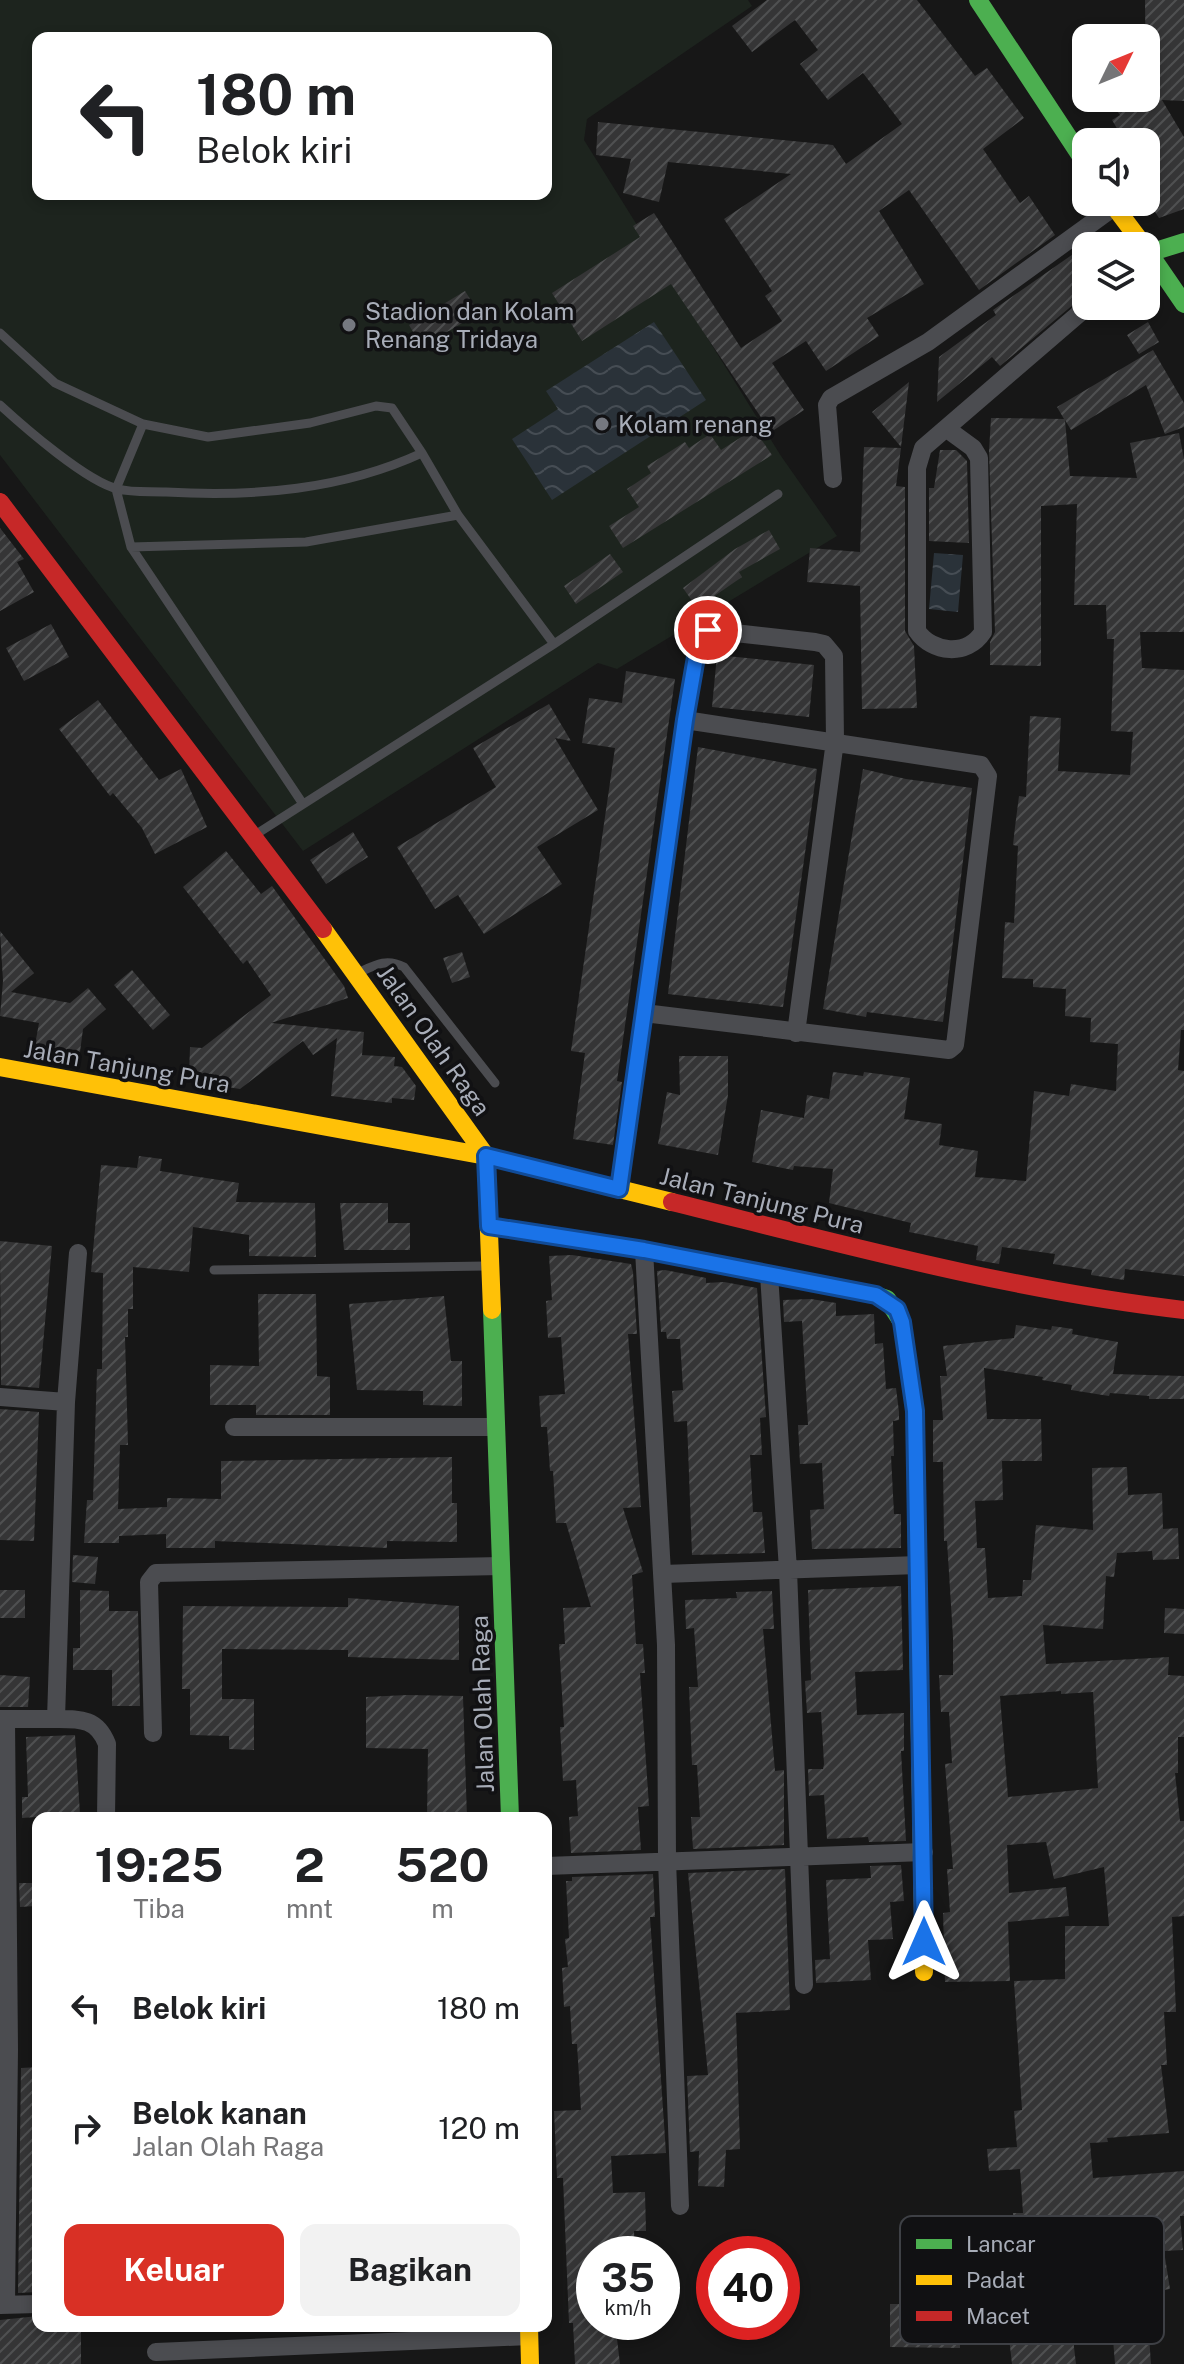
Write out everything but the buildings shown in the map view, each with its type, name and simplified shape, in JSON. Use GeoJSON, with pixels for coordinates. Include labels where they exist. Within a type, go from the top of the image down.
{"type":"FeatureCollection","features":[{"type":"Feature","properties":{"kind":"street"},"geometry":{"type":"LineString","coordinates":[[978,0],[1072,143]]}},
{"type":"Feature","properties":{"kind":"street"},"geometry":{"type":"LineString","coordinates":[[833,479],[827,405],[831,398],[928,342],[1096,216]]}},
{"type":"Feature","properties":{"kind":"street"},"geometry":{"type":"LineString","coordinates":[[1160,248],[1184,242]]}},
{"type":"Feature","properties":{"kind":"street"},"geometry":{"type":"LineString","coordinates":[[1160,271],[1184,304]]}},
{"type":"Feature","properties":{"kind":"street"},"geometry":{"type":"LineString","coordinates":[[947,429],[973,448],[979,458],[983,632],[972,644],[956,650],[931,646],[917,631],[917,468],[923,448],[1072,320]]}},
{"type":"Feature","properties":{"kind":"street","name":"Jalan Olah Raga"},"geometry":{"type":"LineString","coordinates":[[0,502],[358,973],[486,1156],[510,1812]]}},
{"type":"Feature","properties":{"kind":"street"},"geometry":{"type":"LineString","coordinates":[[619,1189],[685,720],[702,634],[708,630],[815,642],[824,644],[834,656],[835,741],[796,1033]]}},
{"type":"Feature","properties":{"kind":"street"},"geometry":{"type":"LineString","coordinates":[[644,1013],[949,1050],[955,1045],[988,776],[986,769],[981,765],[835,741],[685,720]]}},
{"type":"Feature","properties":{"kind":"street","name":"Jalan Tanjung Pura"},"geometry":{"type":"LineString","coordinates":[[0,1067],[486,1156],[943,1269],[1082,1298],[1184,1310]]}},
{"type":"Feature","properties":{"kind":"street"},"geometry":{"type":"LineString","coordinates":[[489,1226],[644,1250],[876,1295],[897,1309],[902,1322],[915,1411],[924,1972]]}},
{"type":"Feature","properties":{"kind":"street"},"geometry":{"type":"LineString","coordinates":[[644,1250],[663,1574],[667,1860],[680,2206]]}},
{"type":"Feature","properties":{"kind":"street"},"geometry":{"type":"LineString","coordinates":[[56,1719],[66,1402],[78,1253]]}},
{"type":"Feature","properties":{"kind":"street"},"geometry":{"type":"LineString","coordinates":[[769,1274],[788,1570],[804,1985]]}},
{"type":"Feature","properties":{"kind":"street"},"geometry":{"type":"LineString","coordinates":[[0,1397],[66,1402]]}},
{"type":"Feature","properties":{"kind":"street"},"geometry":{"type":"LineString","coordinates":[[234,1427],[496,1427]]}},
{"type":"Feature","properties":{"kind":"street"},"geometry":{"type":"LineString","coordinates":[[663,1574],[918,1565]]}},
{"type":"Feature","properties":{"kind":"street"},"geometry":{"type":"LineString","coordinates":[[153,1733],[149,1582],[156,1573],[501,1566]]}},
{"type":"Feature","properties":{"kind":"street"},"geometry":{"type":"LineString","coordinates":[[32,2304],[3,2305],[3,1719],[83,1719],[96,1725],[107,1744],[106,1812]]}},
{"type":"Feature","properties":{"kind":"street"},"geometry":{"type":"LineString","coordinates":[[552,1866],[924,1852]]}},
{"type":"Feature","properties":{"kind":"street"},"geometry":{"type":"LineString","coordinates":[[156,2352],[511,2332]]}},
{"type":"Feature","properties":{"kind":"street"},"geometry":{"type":"LineString","coordinates":[[529,2332],[530,2364]]}},
{"type":"Feature","properties":{"kind":"lane"},"geometry":{"type":"LineString","coordinates":[[0,333],[55,383],[143,424],[208,437],[310,423],[376,406],[392,408],[458,515],[554,644]]}},
{"type":"Feature","properties":{"kind":"lane"},"geometry":{"type":"LineString","coordinates":[[0,405],[57,454],[116,489],[210,494],[306,489],[393,466],[422,453]]}},
{"type":"Feature","properties":{"kind":"lane"},"geometry":{"type":"LineString","coordinates":[[143,424],[116,489],[131,547],[303,804]]}},
{"type":"Feature","properties":{"kind":"lane"},"geometry":{"type":"LineString","coordinates":[[255,835],[554,644],[778,494]]}},
{"type":"Feature","properties":{"kind":"lane"},"geometry":{"type":"LineString","coordinates":[[131,547],[306,542],[458,515]]}},
{"type":"Feature","properties":{"kind":"lane"},"geometry":{"type":"LineString","coordinates":[[358,973],[381,962],[404,967],[495,1083]]}},
{"type":"Feature","properties":{"kind":"lane"},"geometry":{"type":"LineString","coordinates":[[214,1270],[490,1266]]}},
{"type":"Feature","properties":{"kind":"shaded area","name":"Stadion dan Kolam Renang Tridaya"},"geometry":{"type":"Polygon","coordinates":[[[0,0],[748,0],[752,6],[587,119],[584,140],[781,456],[837,536],[617,669],[598,663],[303,851],[0,455],[0,0]]]}},
{"type":"Feature","properties":{"kind":"water","name":"Kolam renang"},"geometry":{"type":"Polygon","coordinates":[[[654,322],[706,400],[552,500],[512,439],[558,409],[546,391],[654,322]]]}},
{"type":"Feature","properties":{"kind":"water"},"geometry":{"type":"Polygon","coordinates":[[[934,553],[963,555],[958,612],[929,609],[934,553]]]}},
{"type":"Feature","properties":{"kind":"traffic: fast"},"geometry":{"type":"LineString","coordinates":[[978,0],[1072,143]]}},
{"type":"Feature","properties":{"kind":"traffic: fast"},"geometry":{"type":"LineString","coordinates":[[1184,242],[1149,253],[1184,304]]}},
{"type":"Feature","properties":{"kind":"traffic: fast"},"geometry":{"type":"LineString","coordinates":[[872,1294],[887,1299],[902,1322],[915,1411],[919,1685]]}},
{"type":"Feature","properties":{"kind":"traffic: fast"},"geometry":{"type":"LineString","coordinates":[[492,1310],[510,1812]]}},
{"type":"Feature","properties":{"kind":"traffic: slow"},"geometry":{"type":"LineString","coordinates":[[1122,216],[1134,232]]}},
{"type":"Feature","properties":{"kind":"traffic: slow"},"geometry":{"type":"LineString","coordinates":[[323,929],[486,1156],[492,1310]]}},
{"type":"Feature","properties":{"kind":"traffic: slow"},"geometry":{"type":"LineString","coordinates":[[0,1067],[486,1156],[672,1202]]}},
{"type":"Feature","properties":{"kind":"traffic: slow"},"geometry":{"type":"LineString","coordinates":[[919,1685],[924,1972]]}},
{"type":"Feature","properties":{"kind":"traffic: slow"},"geometry":{"type":"LineString","coordinates":[[529,2332],[530,2364]]}},
{"type":"Feature","properties":{"kind":"traffic: jam"},"geometry":{"type":"LineString","coordinates":[[0,502],[323,929]]}},
{"type":"Feature","properties":{"kind":"traffic: jam"},"geometry":{"type":"LineString","coordinates":[[672,1202],[990,1278],[1054,1291],[1184,1310]]}},
{"type":"Feature","properties":{"kind":"traffic: jam"},"geometry":{"type":"LineString","coordinates":[[489,1226],[644,1250],[872,1294]]}},
{"type":"Feature","properties":{"kind":"place","name":"Stadion dan Kolam Renang Tridaya"},"geometry":{"type":"Point","coordinates":[349,325]}},
{"type":"Feature","properties":{"kind":"place","name":"Kolam renang"},"geometry":{"type":"Point","coordinates":[602,424]}},
{"type":"Feature","properties":{"kind":"route"},"geometry":{"type":"LineString","coordinates":[[708,630],[699,640],[685,720],[619,1189],[486,1156],[489,1226],[644,1250],[876,1295],[887,1299],[897,1309],[902,1322],[915,1411],[924,1942]]}}]}
